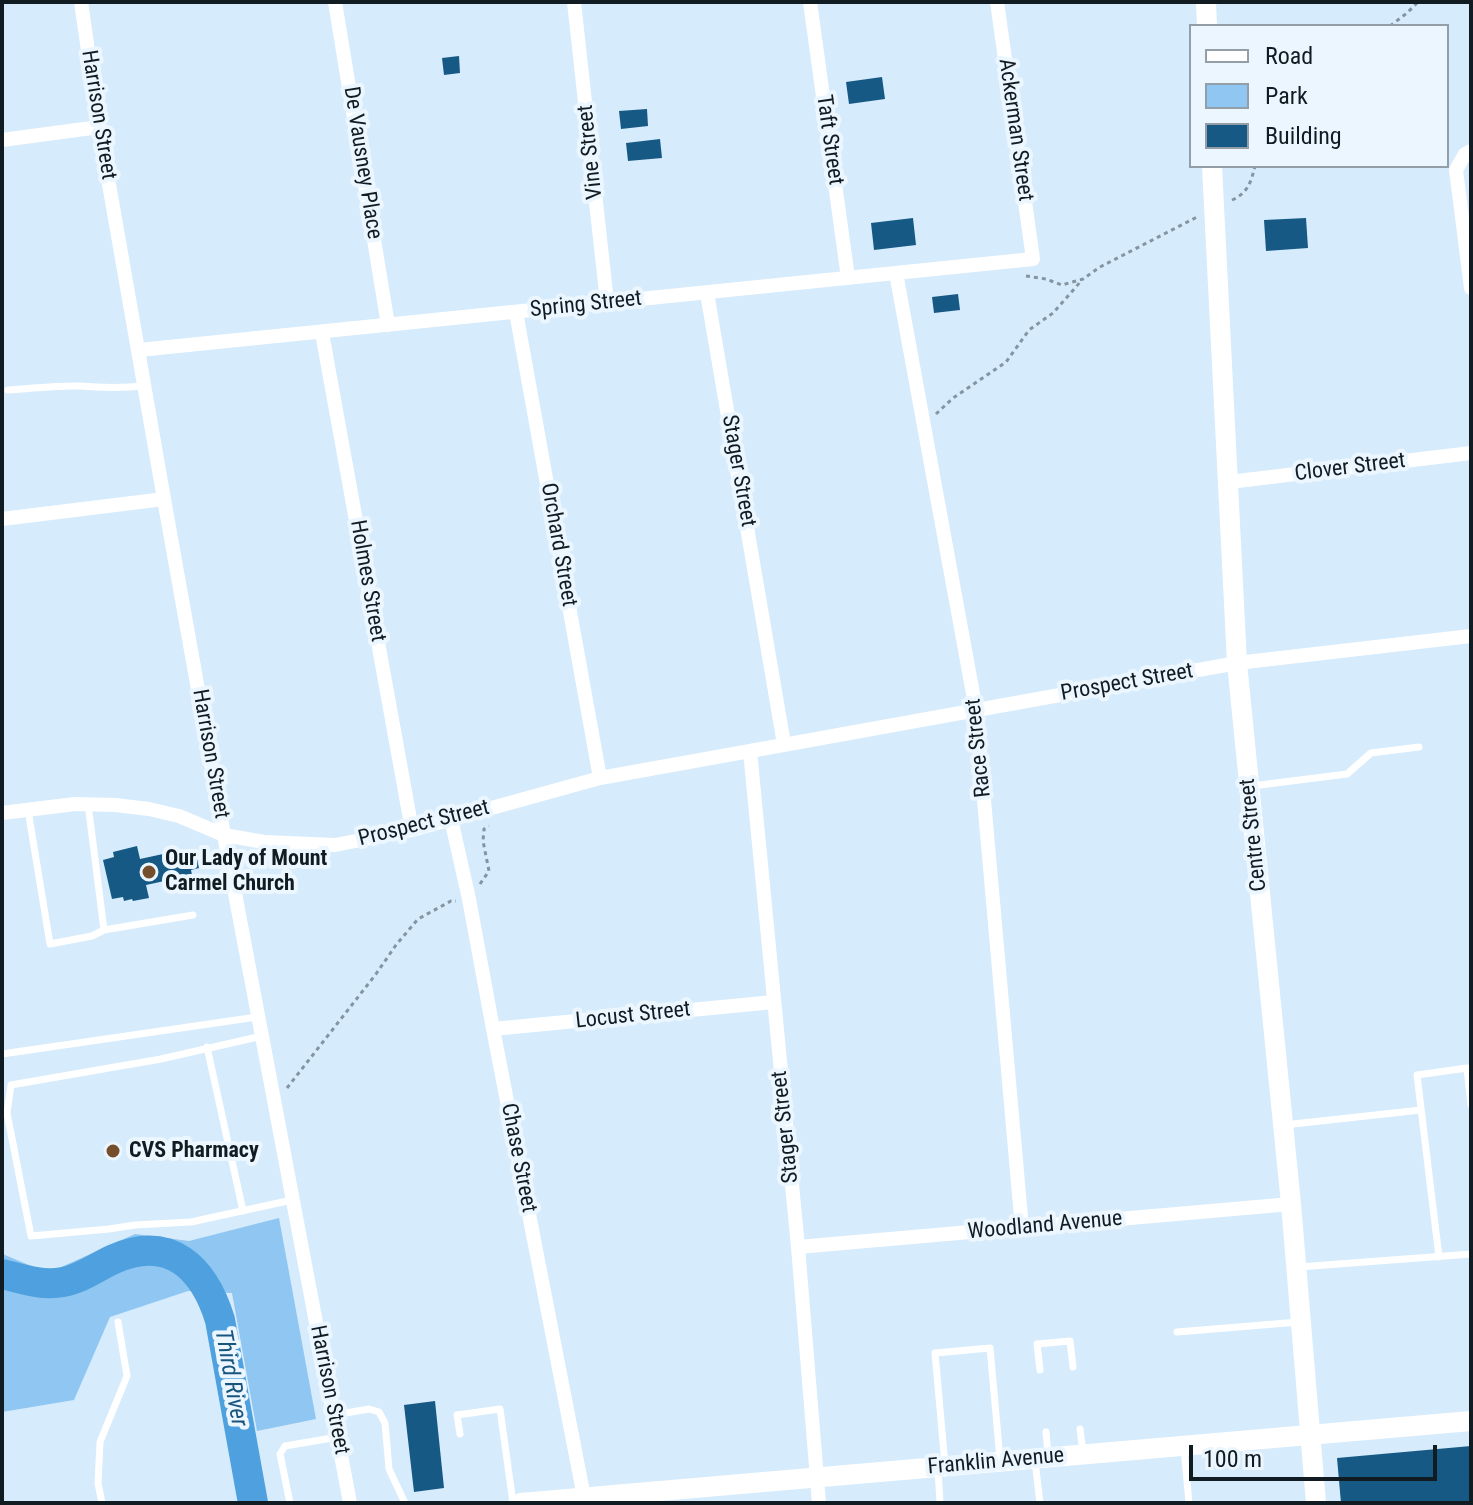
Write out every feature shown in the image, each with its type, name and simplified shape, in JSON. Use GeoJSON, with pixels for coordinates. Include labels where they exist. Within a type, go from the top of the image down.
{"type":"FeatureCollection","features":[{"type":"Feature","properties":{"kind":"street","name":"Harrison Street"},"geometry":{"type":"LineString","coordinates":[[81,2],[99,127],[224,835],[350,1503]]}},
{"type":"Feature","properties":{"kind":"street","name":"De Vausney Place"},"geometry":{"type":"LineString","coordinates":[[335,2],[388,325]]}},
{"type":"Feature","properties":{"kind":"street","name":"Vine Street"},"geometry":{"type":"LineString","coordinates":[[574,2],[607,302]]}},
{"type":"Feature","properties":{"kind":"street","name":"Taft Street"},"geometry":{"type":"LineString","coordinates":[[810,2],[848,278]]}},
{"type":"Feature","properties":{"kind":"street","name":"Ackerman Street"},"geometry":{"type":"LineString","coordinates":[[997,2],[1033,259]]}},
{"type":"Feature","properties":{"kind":"street"},"geometry":{"type":"LineString","coordinates":[[1206,2],[1207,24]]}},
{"type":"Feature","properties":{"kind":"street"},"geometry":{"type":"LineString","coordinates":[[2,140],[99,127]]}},
{"type":"Feature","properties":{"kind":"street"},"geometry":{"type":"LineString","coordinates":[[1471,151],[1465,154],[1456,170],[1471,288]]}},
{"type":"Feature","properties":{"kind":"street","name":"Centre Street"},"geometry":{"type":"LineString","coordinates":[[1212,168],[1237,663],[1291,1204],[1316,1503]]}},
{"type":"Feature","properties":{"kind":"street","name":"Spring Street"},"geometry":{"type":"LineString","coordinates":[[139,350],[1033,259]]}},
{"type":"Feature","properties":{"kind":"street","name":"Race Street"},"geometry":{"type":"LineString","coordinates":[[896,273],[976,710],[1022,1228]]}},
{"type":"Feature","properties":{"kind":"street","name":"Stager Street"},"geometry":{"type":"LineString","coordinates":[[707,293],[784,744]]}},
{"type":"Feature","properties":{"kind":"street","name":"Orchard Street"},"geometry":{"type":"LineString","coordinates":[[516,312],[600,778]]}},
{"type":"Feature","properties":{"kind":"street","name":"Holmes Street"},"geometry":{"type":"LineString","coordinates":[[322,333],[412,830]]}},
{"type":"Feature","properties":{"kind":"street","name":"Clover Street"},"geometry":{"type":"LineString","coordinates":[[1229,482],[1471,453]]}},
{"type":"Feature","properties":{"kind":"street"},"geometry":{"type":"LineString","coordinates":[[2,519],[164,499]]}},
{"type":"Feature","properties":{"kind":"street","name":"Prospect Street"},"geometry":{"type":"LineString","coordinates":[[2,813],[88,804],[115,805],[179,816],[224,835],[264,842],[335,845],[412,830],[600,778],[784,744],[1237,663],[1471,636]]}},
{"type":"Feature","properties":{"kind":"street","name":"Stager Street"},"geometry":{"type":"LineString","coordinates":[[750,751],[798,1247],[819,1503]]}},
{"type":"Feature","properties":{"kind":"street","name":"Chase Street"},"geometry":{"type":"LineString","coordinates":[[451,819],[584,1497]]}},
{"type":"Feature","properties":{"kind":"street","name":"Locust Street"},"geometry":{"type":"LineString","coordinates":[[493,1029],[774,1002]]}},
{"type":"Feature","properties":{"kind":"street","name":"Woodland Avenue"},"geometry":{"type":"LineString","coordinates":[[798,1247],[1291,1204]]}},
{"type":"Feature","properties":{"kind":"street","name":"Franklin Avenue"},"geometry":{"type":"LineString","coordinates":[[521,1503],[1471,1421]]}},
{"type":"Feature","properties":{"kind":"lane"},"geometry":{"type":"LineString","coordinates":[[8,390],[145,386]]}},
{"type":"Feature","properties":{"kind":"lane"},"geometry":{"type":"LineString","coordinates":[[1249,786],[1347,774],[1371,753],[1419,747]]}},
{"type":"Feature","properties":{"kind":"lane"},"geometry":{"type":"LineString","coordinates":[[88,804],[104,930]]}},
{"type":"Feature","properties":{"kind":"lane"},"geometry":{"type":"LineString","coordinates":[[28,809],[50,944],[92,936],[104,930],[193,915]]}},
{"type":"Feature","properties":{"kind":"lane"},"geometry":{"type":"LineString","coordinates":[[2,1054],[259,1017]]}},
{"type":"Feature","properties":{"kind":"lane"},"geometry":{"type":"LineString","coordinates":[[262,1036],[161,1059],[11,1085],[7,1113],[31,1236],[191,1222],[293,1199]]}},
{"type":"Feature","properties":{"kind":"lane"},"geometry":{"type":"LineString","coordinates":[[207,1047],[243,1211]]}},
{"type":"Feature","properties":{"kind":"lane"},"geometry":{"type":"LineString","coordinates":[[1439,1257],[1417,1075],[1467,1068],[1471,1105]]}},
{"type":"Feature","properties":{"kind":"lane"},"geometry":{"type":"LineString","coordinates":[[1283,1126],[1421,1110]]}},
{"type":"Feature","properties":{"kind":"lane"},"geometry":{"type":"LineString","coordinates":[[1296,1267],[1471,1254]]}},
{"type":"Feature","properties":{"kind":"lane"},"geometry":{"type":"LineString","coordinates":[[102,1503],[98,1483],[100,1442],[127,1376],[118,1322]]}},
{"type":"Feature","properties":{"kind":"lane"},"geometry":{"type":"LineString","coordinates":[[1177,1332],[1301,1322]]}},
{"type":"Feature","properties":{"kind":"lane"},"geometry":{"type":"LineString","coordinates":[[1040,1370],[1037,1344],[1070,1341],[1073,1367]]}},
{"type":"Feature","properties":{"kind":"lane"},"geometry":{"type":"LineString","coordinates":[[940,1503],[942,1466],[935,1353],[990,1348],[1000,1461]]}},
{"type":"Feature","properties":{"kind":"lane"},"geometry":{"type":"LineString","coordinates":[[334,1415],[369,1409],[379,1412],[385,1423],[389,1469],[405,1503]]}},
{"type":"Feature","properties":{"kind":"lane"},"geometry":{"type":"LineString","coordinates":[[460,1434],[457,1415],[500,1409],[513,1503]]}},
{"type":"Feature","properties":{"kind":"lane"},"geometry":{"type":"LineString","coordinates":[[1080,1429],[1084,1454]]}},
{"type":"Feature","properties":{"kind":"lane"},"geometry":{"type":"LineString","coordinates":[[1040,1503],[1046,1432]]}},
{"type":"Feature","properties":{"kind":"lane"},"geometry":{"type":"LineString","coordinates":[[290,1503],[280,1454],[285,1446],[338,1437]]}},
{"type":"Feature","properties":{"kind":"lane"},"geometry":{"type":"LineString","coordinates":[[1184,1446],[1189,1503]]}},
{"type":"Feature","properties":{"kind":"path"},"geometry":{"type":"LineString","coordinates":[[1393,24],[1418,2]]}},
{"type":"Feature","properties":{"kind":"path"},"geometry":{"type":"LineString","coordinates":[[925,431],[936,414],[953,398],[1006,362],[1029,330],[1053,313],[1083,279],[1100,267],[1239,198],[1250,186],[1254,168]]}},
{"type":"Feature","properties":{"kind":"path"},"geometry":{"type":"LineString","coordinates":[[993,263],[1018,274],[1062,285],[1083,279]]}},
{"type":"Feature","properties":{"kind":"path"},"geometry":{"type":"LineString","coordinates":[[275,1104],[418,919],[451,901],[469,899],[489,871],[483,841],[484,829],[492,824]]}},
{"type":"Feature","properties":{"kind":"green space"},"geometry":{"type":"Polygon","coordinates":[[[279,1218],[316,1419],[257,1431],[232,1293],[188,1291],[110,1317],[74,1400],[2,1412],[2,1253],[48,1273],[135,1234],[189,1241],[279,1218]]]}},
{"type":"Feature","properties":{"kind":"building"},"geometry":{"type":"Polygon","coordinates":[[[459,56],[460,73],[444,75],[442,58],[459,56]]]}},
{"type":"Feature","properties":{"kind":"building"},"geometry":{"type":"Polygon","coordinates":[[[882,77],[885,99],[849,104],[846,82],[882,77]]]}},
{"type":"Feature","properties":{"kind":"building"},"geometry":{"type":"Polygon","coordinates":[[[647,109],[648,126],[621,129],[619,111],[647,109]]]}},
{"type":"Feature","properties":{"kind":"building"},"geometry":{"type":"Polygon","coordinates":[[[660,139],[662,158],[628,161],[626,143],[660,139]]]}},
{"type":"Feature","properties":{"kind":"building"},"geometry":{"type":"Polygon","coordinates":[[[913,218],[916,245],[874,250],[871,223],[913,218]]]}},
{"type":"Feature","properties":{"kind":"building"},"geometry":{"type":"Polygon","coordinates":[[[1306,218],[1308,248],[1266,251],[1264,220],[1306,218]]]}},
{"type":"Feature","properties":{"kind":"building"},"geometry":{"type":"Polygon","coordinates":[[[958,294],[960,310],[934,313],[932,297],[958,294]]]}},
{"type":"Feature","properties":{"kind":"building","name":"Our Lady of Mount Carmel Church"},"geometry":{"type":"Polygon","coordinates":[[[137,846],[140,859],[186,849],[188,856],[196,854],[199,868],[191,870],[192,875],[146,885],[149,898],[133,901],[124,901],[123,897],[112,899],[103,860],[114,857],[113,852],[137,846]]]}},
{"type":"Feature","properties":{"kind":"building"},"geometry":{"type":"Polygon","coordinates":[[[435,1401],[444,1488],[414,1492],[404,1405],[435,1401]]]}},
{"type":"Feature","properties":{"kind":"building"},"geometry":{"type":"Polygon","coordinates":[[[1471,1446],[1471,1503],[1341,1503],[1337,1458],[1471,1446]]]}},
{"type":"Feature","properties":{"kind":"waterway","name":"Third River"},"geometry":{"type":"LineString","coordinates":[[2,1274],[40,1283],[63,1282],[134,1252],[152,1251],[168,1254],[194,1271],[205,1285],[220,1320],[253,1503]]}},
{"type":"Feature","properties":{"kind":"place","name":"Our Lady of Mount Carmel Church"},"geometry":{"type":"Point","coordinates":[149,872]}},
{"type":"Feature","properties":{"kind":"place","name":"CVS Pharmacy"},"geometry":{"type":"Point","coordinates":[113,1151]}}]}
